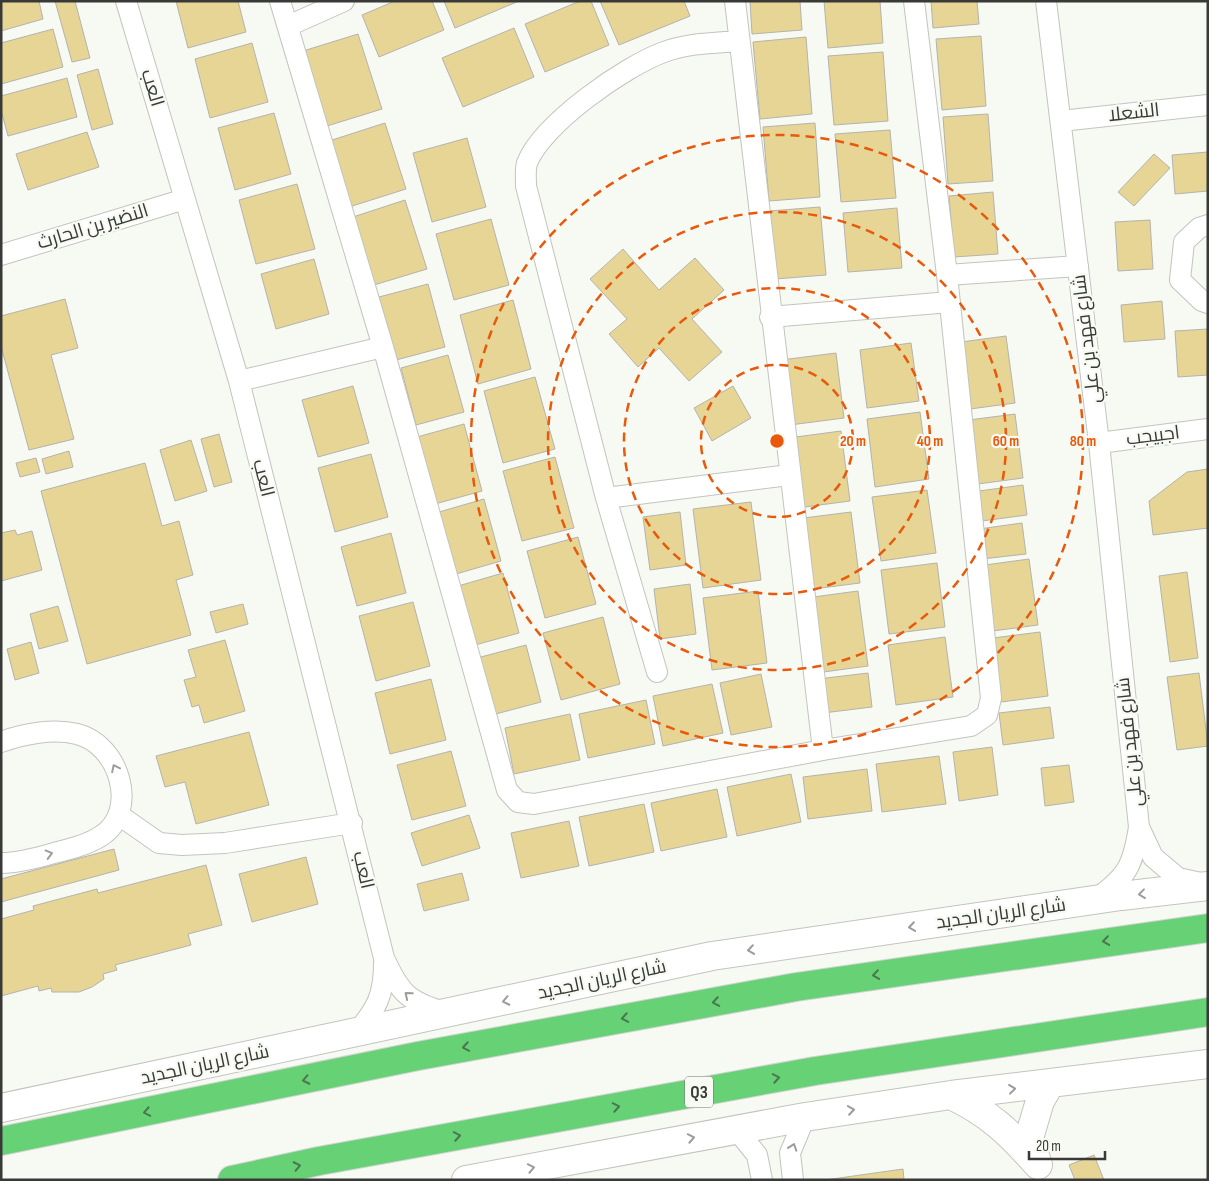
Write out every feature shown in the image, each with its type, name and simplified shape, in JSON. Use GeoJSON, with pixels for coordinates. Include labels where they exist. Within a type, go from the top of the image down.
{"type":"FeatureCollection","features":[{"type":"Feature","properties":{"kind":"highway","name":"شارع الريان الجديد"},"geometry":{"type":"LineString","coordinates":[[1,1141],[418,1056],[786,989],[1208,928]]}},
{"type":"Feature","properties":{"kind":"highway","name":"Q3"},"geometry":{"type":"LineString","coordinates":[[232,1180],[329,1159],[815,1071],[1208,1012]]}},
{"type":"Feature","properties":{"kind":"street","name":"العب"},"geometry":{"type":"LineString","coordinates":[[126,1],[239,381],[352,823],[384,958],[397,986],[420,1005],[449,1013]]}},
{"type":"Feature","properties":{"kind":"street"},"geometry":{"type":"LineString","coordinates":[[280,1],[383,347],[507,790],[518,802],[534,804],[822,750],[970,726],[987,715],[991,698],[950,302],[914,1]]}},
{"type":"Feature","properties":{"kind":"street"},"geometry":{"type":"LineString","coordinates":[[288,26],[344,1]]}},
{"type":"Feature","properties":{"kind":"street"},"geometry":{"type":"LineString","coordinates":[[735,1],[770,317],[822,750]]}},
{"type":"Feature","properties":{"kind":"street","name":"شارع فهد بن علي"},"geometry":{"type":"LineString","coordinates":[[1046,1],[1099,443],[1139,827],[1134,857],[1118,882],[1094,900]]}},
{"type":"Feature","properties":{"kind":"street"},"geometry":{"type":"LineString","coordinates":[[657,672],[606,498],[526,186],[526,164],[539,143],[581,102],[632,67],[664,52],[696,44],[739,41]]}},
{"type":"Feature","properties":{"kind":"street","name":"الشعلا"},"geometry":{"type":"LineString","coordinates":[[1060,121],[1208,106]]}},
{"type":"Feature","properties":{"kind":"street","name":"النضير بن الحارث"},"geometry":{"type":"LineString","coordinates":[[1,255],[185,199]]}},
{"type":"Feature","properties":{"kind":"street"},"geometry":{"type":"LineString","coordinates":[[1208,225],[1200,228],[1184,242],[1180,280],[1202,301],[1208,303]]}},
{"type":"Feature","properties":{"kind":"street"},"geometry":{"type":"LineString","coordinates":[[947,275],[1078,266]]}},
{"type":"Feature","properties":{"kind":"street"},"geometry":{"type":"LineString","coordinates":[[770,317],[950,302]]}},
{"type":"Feature","properties":{"kind":"street"},"geometry":{"type":"LineString","coordinates":[[239,381],[383,347]]}},
{"type":"Feature","properties":{"kind":"street","name":"اجبيجب"},"geometry":{"type":"LineString","coordinates":[[1099,443],[1208,430]]}},
{"type":"Feature","properties":{"kind":"street"},"geometry":{"type":"LineString","coordinates":[[606,498],[790,475]]}},
{"type":"Feature","properties":{"kind":"street"},"geometry":{"type":"LineString","coordinates":[[1,742],[14,737],[47,732],[77,734],[95,743],[115,764],[122,787],[119,815],[102,836],[80,846],[32,859],[1,863]]}},
{"type":"Feature","properties":{"kind":"street"},"geometry":{"type":"LineString","coordinates":[[119,815],[159,843],[182,845],[225,843],[352,823]]}},
{"type":"Feature","properties":{"kind":"street","name":"شارع فهد بن علي"},"geometry":{"type":"LineString","coordinates":[[1139,827],[1152,857],[1178,878],[1208,885]]}},
{"type":"Feature","properties":{"kind":"street","name":"شارع الريان الجديد"},"geometry":{"type":"LineString","coordinates":[[1,1108],[712,956],[1208,885]]}},
{"type":"Feature","properties":{"kind":"street","name":"العب"},"geometry":{"type":"LineString","coordinates":[[357,1032],[375,1011],[384,985],[384,958]]}},
{"type":"Feature","properties":{"kind":"street"},"geometry":{"type":"LineString","coordinates":[[466,1180],[805,1117],[951,1096],[1208,1064]]}},
{"type":"Feature","properties":{"kind":"street"},"geometry":{"type":"LineString","coordinates":[[1041,1172],[1029,1138],[1040,1101],[1050,1084]]}},
{"type":"Feature","properties":{"kind":"street"},"geometry":{"type":"LineString","coordinates":[[951,1096],[976,1107],[996,1121],[1041,1172]]}},
{"type":"Feature","properties":{"kind":"street"},"geometry":{"type":"LineString","coordinates":[[793,1180],[790,1153],[805,1117]]}},
{"type":"Feature","properties":{"kind":"street"},"geometry":{"type":"LineString","coordinates":[[736,1129],[757,1155],[762,1180]]}},
{"type":"Feature","properties":{"kind":"building"},"geometry":{"type":"Polygon","coordinates":[[[1,1],[39,1],[43,19],[1,31],[1,1]]]}},
{"type":"Feature","properties":{"kind":"building"},"geometry":{"type":"Polygon","coordinates":[[[55,1],[75,1],[90,58],[72,62],[55,1]]]}},
{"type":"Feature","properties":{"kind":"building"},"geometry":{"type":"Polygon","coordinates":[[[176,1],[238,1],[246,32],[188,48],[176,1]]]}},
{"type":"Feature","properties":{"kind":"building"},"geometry":{"type":"Polygon","coordinates":[[[395,1],[432,1],[444,30],[379,57],[362,15],[395,1]]]}},
{"type":"Feature","properties":{"kind":"building"},"geometry":{"type":"Polygon","coordinates":[[[444,1],[519,1],[455,28],[444,1]]]}},
{"type":"Feature","properties":{"kind":"building"},"geometry":{"type":"Polygon","coordinates":[[[580,1],[591,1],[609,45],[545,72],[525,24],[580,1]]]}},
{"type":"Feature","properties":{"kind":"building"},"geometry":{"type":"Polygon","coordinates":[[[600,1],[684,1],[690,16],[619,45],[600,1]]]}},
{"type":"Feature","properties":{"kind":"building"},"geometry":{"type":"Polygon","coordinates":[[[750,1],[800,1],[802,30],[752,34],[750,1]]]}},
{"type":"Feature","properties":{"kind":"building"},"geometry":{"type":"Polygon","coordinates":[[[824,1],[880,1],[883,43],[828,48],[824,1]]]}},
{"type":"Feature","properties":{"kind":"building"},"geometry":{"type":"Polygon","coordinates":[[[931,1],[977,1],[979,24],[933,28],[931,1]]]}},
{"type":"Feature","properties":{"kind":"building"},"geometry":{"type":"Polygon","coordinates":[[[514,28],[534,77],[463,107],[442,58],[514,28]]]}},
{"type":"Feature","properties":{"kind":"building"},"geometry":{"type":"Polygon","coordinates":[[[53,29],[63,67],[1,84],[1,43],[53,29]]]}},
{"type":"Feature","properties":{"kind":"building"},"geometry":{"type":"Polygon","coordinates":[[[358,34],[382,109],[327,126],[303,51],[358,34]]]}},
{"type":"Feature","properties":{"kind":"building"},"geometry":{"type":"Polygon","coordinates":[[[981,36],[986,106],[942,110],[936,39],[981,36]]]}},
{"type":"Feature","properties":{"kind":"building"},"geometry":{"type":"Polygon","coordinates":[[[806,37],[812,114],[760,119],[753,42],[806,37]]]}},
{"type":"Feature","properties":{"kind":"building"},"geometry":{"type":"Polygon","coordinates":[[[252,43],[268,102],[210,118],[195,59],[252,43]]]}},
{"type":"Feature","properties":{"kind":"building"},"geometry":{"type":"Polygon","coordinates":[[[883,52],[888,121],[834,125],[828,56],[883,52]]]}},
{"type":"Feature","properties":{"kind":"building"},"geometry":{"type":"Polygon","coordinates":[[[98,69],[113,124],[92,130],[77,75],[98,69]]]}},
{"type":"Feature","properties":{"kind":"building"},"geometry":{"type":"Polygon","coordinates":[[[67,78],[77,117],[8,136],[1,110],[1,96],[67,78]]]}},
{"type":"Feature","properties":{"kind":"building"},"geometry":{"type":"Polygon","coordinates":[[[274,113],[291,174],[235,190],[218,128],[274,113]]]}},
{"type":"Feature","properties":{"kind":"building"},"geometry":{"type":"Polygon","coordinates":[[[988,114],[993,181],[948,184],[943,117],[988,114]]]}},
{"type":"Feature","properties":{"kind":"building"},"geometry":{"type":"Polygon","coordinates":[[[385,123],[406,189],[349,207],[329,141],[385,123]]]}},
{"type":"Feature","properties":{"kind":"building"},"geometry":{"type":"Polygon","coordinates":[[[815,123],[820,197],[769,201],[763,127],[815,123]]]}},
{"type":"Feature","properties":{"kind":"building"},"geometry":{"type":"Polygon","coordinates":[[[890,130],[896,198],[841,202],[835,134],[890,130]]]}},
{"type":"Feature","properties":{"kind":"building"},"geometry":{"type":"Polygon","coordinates":[[[87,132],[99,167],[28,190],[16,154],[87,132]]]}},
{"type":"Feature","properties":{"kind":"building"},"geometry":{"type":"Polygon","coordinates":[[[467,138],[486,207],[432,222],[413,153],[467,138]]]}},
{"type":"Feature","properties":{"kind":"building"},"geometry":{"type":"Polygon","coordinates":[[[1208,152],[1208,191],[1175,194],[1172,155],[1208,152]]]}},
{"type":"Feature","properties":{"kind":"building"},"geometry":{"type":"Polygon","coordinates":[[[1154,154],[1170,168],[1134,206],[1118,192],[1154,154]]]}},
{"type":"Feature","properties":{"kind":"building"},"geometry":{"type":"Polygon","coordinates":[[[297,184],[315,249],[256,264],[239,200],[297,184]]]}},
{"type":"Feature","properties":{"kind":"building"},"geometry":{"type":"Polygon","coordinates":[[[993,192],[998,254],[954,257],[949,196],[993,192]]]}},
{"type":"Feature","properties":{"kind":"building"},"geometry":{"type":"Polygon","coordinates":[[[405,200],[427,269],[374,285],[353,217],[405,200]]]}},
{"type":"Feature","properties":{"kind":"building"},"geometry":{"type":"Polygon","coordinates":[[[820,207],[826,275],[775,279],[769,211],[820,207]]]}},
{"type":"Feature","properties":{"kind":"building"},"geometry":{"type":"Polygon","coordinates":[[[897,208],[902,268],[848,272],[843,213],[897,208]]]}},
{"type":"Feature","properties":{"kind":"building"},"geometry":{"type":"Polygon","coordinates":[[[491,219],[509,285],[454,300],[436,234],[491,219]]]}},
{"type":"Feature","properties":{"kind":"building"},"geometry":{"type":"Polygon","coordinates":[[[1150,220],[1153,269],[1118,271],[1115,222],[1150,220]]]}},
{"type":"Feature","properties":{"kind":"building"},"geometry":{"type":"Polygon","coordinates":[[[623,249],[659,290],[695,258],[724,290],[692,319],[722,352],[689,381],[659,348],[638,367],[609,334],[627,319],[590,279],[623,249]]]}},
{"type":"Feature","properties":{"kind":"building"},"geometry":{"type":"Polygon","coordinates":[[[314,259],[329,314],[276,329],[261,274],[314,259]]]}},
{"type":"Feature","properties":{"kind":"building"},"geometry":{"type":"Polygon","coordinates":[[[428,284],[445,347],[396,360],[379,297],[428,284]]]}},
{"type":"Feature","properties":{"kind":"building"},"geometry":{"type":"Polygon","coordinates":[[[65,299],[78,348],[51,355],[74,439],[29,450],[1,346],[1,316],[65,299]]]}},
{"type":"Feature","properties":{"kind":"building"},"geometry":{"type":"Polygon","coordinates":[[[513,300],[531,369],[478,384],[460,315],[513,300]]]}},
{"type":"Feature","properties":{"kind":"building"},"geometry":{"type":"Polygon","coordinates":[[[1162,301],[1165,339],[1124,342],[1121,305],[1162,301]]]}},
{"type":"Feature","properties":{"kind":"building"},"geometry":{"type":"Polygon","coordinates":[[[1208,329],[1208,375],[1178,377],[1175,331],[1208,329]]]}},
{"type":"Feature","properties":{"kind":"building"},"geometry":{"type":"Polygon","coordinates":[[[1006,336],[1015,403],[970,409],[961,342],[1006,336]]]}},
{"type":"Feature","properties":{"kind":"building"},"geometry":{"type":"Polygon","coordinates":[[[911,343],[919,401],[867,408],[860,350],[911,343]]]}},
{"type":"Feature","properties":{"kind":"building"},"geometry":{"type":"Polygon","coordinates":[[[836,353],[844,418],[790,425],[781,360],[836,353]]]}},
{"type":"Feature","properties":{"kind":"building"},"geometry":{"type":"Polygon","coordinates":[[[448,355],[464,412],[416,425],[401,368],[448,355]]]}},
{"type":"Feature","properties":{"kind":"building"},"geometry":{"type":"Polygon","coordinates":[[[535,377],[555,449],[503,463],[484,391],[535,377]]]}},
{"type":"Feature","properties":{"kind":"building"},"geometry":{"type":"Polygon","coordinates":[[[353,386],[369,443],[318,457],[302,400],[353,386]]]}},
{"type":"Feature","properties":{"kind":"building"},"geometry":{"type":"Polygon","coordinates":[[[733,386],[751,418],[712,441],[694,408],[733,386]]]}},
{"type":"Feature","properties":{"kind":"building"},"geometry":{"type":"Polygon","coordinates":[[[920,412],[929,479],[875,487],[867,419],[920,412]]]}},
{"type":"Feature","properties":{"kind":"building"},"geometry":{"type":"Polygon","coordinates":[[[1015,414],[1023,478],[978,484],[969,420],[1015,414]]]}},
{"type":"Feature","properties":{"kind":"building"},"geometry":{"type":"Polygon","coordinates":[[[464,424],[482,491],[435,504],[417,437],[464,424]]]}},
{"type":"Feature","properties":{"kind":"building"},"geometry":{"type":"Polygon","coordinates":[[[841,431],[850,501],[797,508],[788,438],[841,431]]]}},
{"type":"Feature","properties":{"kind":"building"},"geometry":{"type":"Polygon","coordinates":[[[219,434],[232,482],[214,487],[201,439],[219,434]]]}},
{"type":"Feature","properties":{"kind":"building"},"geometry":{"type":"Polygon","coordinates":[[[191,440],[207,491],[175,501],[160,450],[191,440]]]}},
{"type":"Feature","properties":{"kind":"building"},"geometry":{"type":"Polygon","coordinates":[[[69,451],[73,467],[46,474],[42,459],[69,451]]]}},
{"type":"Feature","properties":{"kind":"building"},"geometry":{"type":"Polygon","coordinates":[[[371,454],[388,517],[335,532],[318,468],[371,454]]]}},
{"type":"Feature","properties":{"kind":"building"},"geometry":{"type":"Polygon","coordinates":[[[555,457],[574,528],[522,541],[503,471],[555,457]]]}},
{"type":"Feature","properties":{"kind":"building"},"geometry":{"type":"Polygon","coordinates":[[[36,458],[40,472],[20,477],[16,463],[36,458]]]}},
{"type":"Feature","properties":{"kind":"building"},"geometry":{"type":"Polygon","coordinates":[[[145,463],[162,526],[179,521],[193,575],[176,580],[191,635],[87,664],[41,491],[145,463]]]}},
{"type":"Feature","properties":{"kind":"building"},"geometry":{"type":"Polygon","coordinates":[[[1208,469],[1208,528],[1153,535],[1149,501],[1187,472],[1208,469]]]}},
{"type":"Feature","properties":{"kind":"building"},"geometry":{"type":"Polygon","coordinates":[[[1023,485],[1027,515],[982,521],[979,491],[1023,485]]]}},
{"type":"Feature","properties":{"kind":"building"},"geometry":{"type":"Polygon","coordinates":[[[927,490],[936,553],[881,561],[872,497],[927,490]]]}},
{"type":"Feature","properties":{"kind":"building"},"geometry":{"type":"Polygon","coordinates":[[[484,499],[501,561],[456,574],[439,512],[484,499]]]}},
{"type":"Feature","properties":{"kind":"building"},"geometry":{"type":"Polygon","coordinates":[[[751,502],[761,580],[703,588],[693,509],[751,502]]]}},
{"type":"Feature","properties":{"kind":"building"},"geometry":{"type":"Polygon","coordinates":[[[680,512],[686,565],[650,570],[643,517],[680,512]]]}},
{"type":"Feature","properties":{"kind":"building"},"geometry":{"type":"Polygon","coordinates":[[[851,512],[860,583],[805,590],[796,519],[851,512]]]}},
{"type":"Feature","properties":{"kind":"building"},"geometry":{"type":"Polygon","coordinates":[[[1022,523],[1026,554],[982,559],[979,529],[1022,523]]]}},
{"type":"Feature","properties":{"kind":"building"},"geometry":{"type":"Polygon","coordinates":[[[15,530],[17,535],[32,531],[42,570],[1,581],[1,533],[15,530]]]}},
{"type":"Feature","properties":{"kind":"building"},"geometry":{"type":"Polygon","coordinates":[[[391,533],[406,593],[357,606],[341,547],[391,533]]]}},
{"type":"Feature","properties":{"kind":"building"},"geometry":{"type":"Polygon","coordinates":[[[578,537],[596,604],[545,618],[527,551],[578,537]]]}},
{"type":"Feature","properties":{"kind":"building"},"geometry":{"type":"Polygon","coordinates":[[[1029,559],[1038,625],[993,631],[985,565],[1029,559]]]}},
{"type":"Feature","properties":{"kind":"building"},"geometry":{"type":"Polygon","coordinates":[[[937,563],[945,627],[889,634],[881,570],[937,563]]]}},
{"type":"Feature","properties":{"kind":"building"},"geometry":{"type":"Polygon","coordinates":[[[1187,572],[1198,658],[1170,662],[1159,576],[1187,572]]]}},
{"type":"Feature","properties":{"kind":"building"},"geometry":{"type":"Polygon","coordinates":[[[503,573],[519,633],[475,645],[458,586],[503,573]]]}},
{"type":"Feature","properties":{"kind":"building"},"geometry":{"type":"Polygon","coordinates":[[[690,584],[696,634],[660,639],[654,589],[690,584]]]}},
{"type":"Feature","properties":{"kind":"building"},"geometry":{"type":"Polygon","coordinates":[[[758,591],[767,663],[712,670],[703,598],[758,591]]]}},
{"type":"Feature","properties":{"kind":"building"},"geometry":{"type":"Polygon","coordinates":[[[858,591],[868,666],[816,673],[806,598],[858,591]]]}},
{"type":"Feature","properties":{"kind":"building"},"geometry":{"type":"Polygon","coordinates":[[[413,602],[430,666],[376,681],[359,616],[413,602]]]}},
{"type":"Feature","properties":{"kind":"building"},"geometry":{"type":"Polygon","coordinates":[[[243,604],[248,624],[216,633],[210,612],[243,604]]]}},
{"type":"Feature","properties":{"kind":"building"},"geometry":{"type":"Polygon","coordinates":[[[58,606],[68,641],[39,649],[30,614],[58,606]]]}},
{"type":"Feature","properties":{"kind":"building"},"geometry":{"type":"Polygon","coordinates":[[[603,617],[620,684],[561,700],[543,633],[603,617]]]}},
{"type":"Feature","properties":{"kind":"building"},"geometry":{"type":"Polygon","coordinates":[[[1040,632],[1048,696],[1001,702],[993,638],[1040,632]]]}},
{"type":"Feature","properties":{"kind":"building"},"geometry":{"type":"Polygon","coordinates":[[[945,637],[953,697],[896,705],[888,645],[945,637]]]}},
{"type":"Feature","properties":{"kind":"building"},"geometry":{"type":"Polygon","coordinates":[[[225,640],[245,711],[204,723],[199,705],[192,707],[184,680],[196,677],[188,650],[225,640]]]}},
{"type":"Feature","properties":{"kind":"building"},"geometry":{"type":"Polygon","coordinates":[[[31,642],[39,673],[15,680],[7,649],[31,642]]]}},
{"type":"Feature","properties":{"kind":"building"},"geometry":{"type":"Polygon","coordinates":[[[526,645],[541,702],[492,715],[477,658],[526,645]]]}},
{"type":"Feature","properties":{"kind":"building"},"geometry":{"type":"Polygon","coordinates":[[[868,673],[872,707],[823,713],[818,679],[868,673]]]}},
{"type":"Feature","properties":{"kind":"building"},"geometry":{"type":"Polygon","coordinates":[[[1199,673],[1208,746],[1177,750],[1167,677],[1199,673]]]}},
{"type":"Feature","properties":{"kind":"building"},"geometry":{"type":"Polygon","coordinates":[[[761,674],[772,727],[731,735],[720,683],[761,674]]]}},
{"type":"Feature","properties":{"kind":"building"},"geometry":{"type":"Polygon","coordinates":[[[431,679],[446,740],[390,754],[375,693],[431,679]]]}},
{"type":"Feature","properties":{"kind":"building"},"geometry":{"type":"Polygon","coordinates":[[[712,684],[723,733],[663,746],[653,696],[712,684]]]}},
{"type":"Feature","properties":{"kind":"building"},"geometry":{"type":"Polygon","coordinates":[[[646,700],[655,744],[588,758],[579,714],[646,700]]]}},
{"type":"Feature","properties":{"kind":"building"},"geometry":{"type":"Polygon","coordinates":[[[1050,707],[1054,738],[1003,745],[999,713],[1050,707]]]}},
{"type":"Feature","properties":{"kind":"building"},"geometry":{"type":"Polygon","coordinates":[[[570,714],[580,760],[514,774],[505,728],[570,714]]]}},
{"type":"Feature","properties":{"kind":"building"},"geometry":{"type":"Polygon","coordinates":[[[249,732],[269,805],[196,824],[185,782],[165,787],[156,756],[249,732]]]}},
{"type":"Feature","properties":{"kind":"building"},"geometry":{"type":"Polygon","coordinates":[[[992,747],[998,795],[959,801],[953,752],[992,747]]]}},
{"type":"Feature","properties":{"kind":"building"},"geometry":{"type":"Polygon","coordinates":[[[451,751],[466,806],[412,820],[397,765],[451,751]]]}},
{"type":"Feature","properties":{"kind":"building"},"geometry":{"type":"Polygon","coordinates":[[[939,756],[946,804],[882,812],[876,764],[939,756]]]}},
{"type":"Feature","properties":{"kind":"building"},"geometry":{"type":"Polygon","coordinates":[[[1069,765],[1074,802],[1045,806],[1041,768],[1069,765]]]}},
{"type":"Feature","properties":{"kind":"building"},"geometry":{"type":"Polygon","coordinates":[[[867,769],[872,811],[808,819],[803,777],[867,769]]]}},
{"type":"Feature","properties":{"kind":"building"},"geometry":{"type":"Polygon","coordinates":[[[791,774],[801,822],[737,836],[727,787],[791,774]]]}},
{"type":"Feature","properties":{"kind":"building"},"geometry":{"type":"Polygon","coordinates":[[[717,789],[727,837],[661,851],[651,803],[717,789]]]}},
{"type":"Feature","properties":{"kind":"building"},"geometry":{"type":"Polygon","coordinates":[[[644,804],[654,852],[589,866],[579,817],[644,804]]]}},
{"type":"Feature","properties":{"kind":"building"},"geometry":{"type":"Polygon","coordinates":[[[469,815],[480,848],[422,866],[411,833],[469,815]]]}},
{"type":"Feature","properties":{"kind":"building"},"geometry":{"type":"Polygon","coordinates":[[[569,821],[579,866],[521,878],[511,833],[569,821]]]}},
{"type":"Feature","properties":{"kind":"building"},"geometry":{"type":"Polygon","coordinates":[[[114,849],[119,870],[1,902],[1,879],[114,849]]]}},
{"type":"Feature","properties":{"kind":"building"},"geometry":{"type":"Polygon","coordinates":[[[306,857],[318,904],[252,922],[239,874],[306,857]]]}},
{"type":"Feature","properties":{"kind":"building"},"geometry":{"type":"Polygon","coordinates":[[[206,865],[222,925],[188,934],[191,945],[115,965],[117,970],[103,974],[104,979],[92,987],[79,992],[52,992],[51,988],[39,991],[38,986],[1,996],[1,919],[34,910],[33,906],[97,889],[98,893],[206,865]]]}},
{"type":"Feature","properties":{"kind":"building"},"geometry":{"type":"Polygon","coordinates":[[[462,873],[469,900],[424,911],[417,884],[462,873]]]}},
{"type":"Feature","properties":{"kind":"building"},"geometry":{"type":"Polygon","coordinates":[[[1094,1155],[1104,1180],[1075,1180],[1069,1165],[1094,1155]]]}},
{"type":"Feature","properties":{"kind":"building"},"geometry":{"type":"Polygon","coordinates":[[[903,1169],[904,1180],[825,1180],[903,1169]]]}}]}
